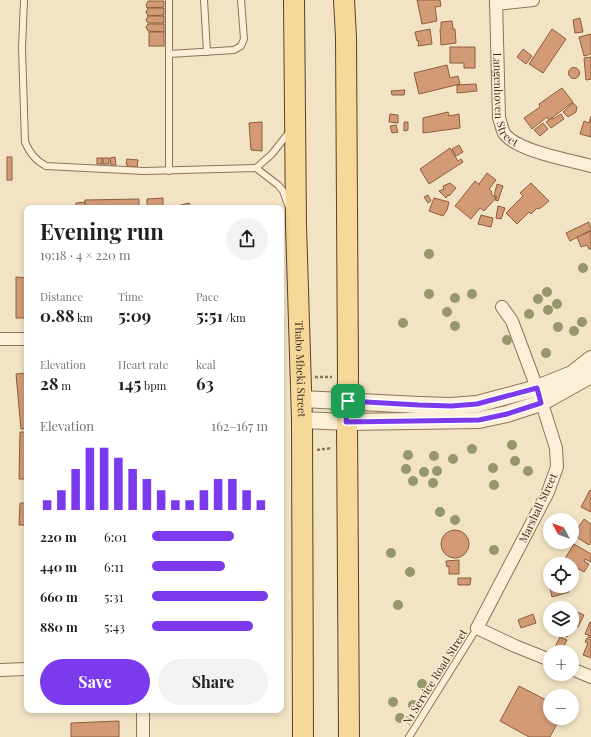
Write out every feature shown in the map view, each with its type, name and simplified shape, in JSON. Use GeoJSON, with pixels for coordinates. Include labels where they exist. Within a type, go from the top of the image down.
{"type":"FeatureCollection","features":[{"type":"Feature","properties":{"kind":"main road","name":"Thabo Mbeki Street"},"geometry":{"type":"LineString","coordinates":[[294,0],[296,225],[303,451],[303,737]]}},
{"type":"Feature","properties":{"kind":"main road"},"geometry":{"type":"LineString","coordinates":[[344,0],[346,45],[348,377],[346,422],[349,737]]}},
{"type":"Feature","properties":{"kind":"street"},"geometry":{"type":"LineString","coordinates":[[496,2],[533,0]]}},
{"type":"Feature","properties":{"kind":"street","name":"Langenhoven Street"},"geometry":{"type":"LineString","coordinates":[[496,2],[499,118],[504,133],[519,145],[591,166]]}},
{"type":"Feature","properties":{"kind":"street","name":"Marshall Street"},"geometry":{"type":"LineString","coordinates":[[477,628],[548,492],[557,467],[556,448],[539,396],[512,321],[502,307]]}},
{"type":"Feature","properties":{"kind":"street"},"geometry":{"type":"LineString","coordinates":[[0,339],[24,339]]}},
{"type":"Feature","properties":{"kind":"street"},"geometry":{"type":"LineString","coordinates":[[302,420],[346,422],[479,420],[507,414],[539,396],[572,374],[591,359]]}},
{"type":"Feature","properties":{"kind":"street"},"geometry":{"type":"LineString","coordinates":[[302,399],[432,405],[477,404],[539,396],[591,376]]}},
{"type":"Feature","properties":{"kind":"street"},"geometry":{"type":"LineString","coordinates":[[477,628],[543,657]]}},
{"type":"Feature","properties":{"kind":"street"},"geometry":{"type":"LineString","coordinates":[[0,670],[24,669]]}},
{"type":"Feature","properties":{"kind":"street"},"geometry":{"type":"LineString","coordinates":[[579,672],[591,677]]}},
{"type":"Feature","properties":{"kind":"street"},"geometry":{"type":"LineString","coordinates":[[143,713],[143,737]]}},
{"type":"Feature","properties":{"kind":"lane"},"geometry":{"type":"LineString","coordinates":[[24,0],[22,48],[25,142],[34,158],[46,166],[169,171],[256,168],[270,178],[283,191],[296,225]]}},
{"type":"Feature","properties":{"kind":"lane"},"geometry":{"type":"LineString","coordinates":[[169,0],[169,171]]}},
{"type":"Feature","properties":{"kind":"lane"},"geometry":{"type":"LineString","coordinates":[[204,0],[207,52]]}},
{"type":"Feature","properties":{"kind":"lane"},"geometry":{"type":"LineString","coordinates":[[169,54],[234,50],[241,46],[244,39],[242,0]]}},
{"type":"Feature","properties":{"kind":"lane"},"geometry":{"type":"LineString","coordinates":[[256,168],[272,154],[295,125]]}},
{"type":"Feature","properties":{"kind":"lane","name":"N1 Service Road Street"},"geometry":{"type":"LineString","coordinates":[[409,737],[477,628]]}},
{"type":"Feature","properties":{"kind":"path"},"geometry":{"type":"LineString","coordinates":[[301,378],[348,377]]}},
{"type":"Feature","properties":{"kind":"path"},"geometry":{"type":"LineString","coordinates":[[303,451],[347,447]]}},
{"type":"Feature","properties":{"kind":"building"},"geometry":{"type":"Polygon","coordinates":[[[417,0],[440,0],[441,6],[435,7],[437,21],[422,24],[417,0]]]}},
{"type":"Feature","properties":{"kind":"building"},"geometry":{"type":"Polygon","coordinates":[[[148,1],[164,1],[164,7],[147,8],[146,5],[148,1]]]}},
{"type":"Feature","properties":{"kind":"building"},"geometry":{"type":"Polygon","coordinates":[[[148,8],[164,8],[164,15],[148,16],[146,12],[148,8]]]}},
{"type":"Feature","properties":{"kind":"building"},"geometry":{"type":"Polygon","coordinates":[[[148,16],[164,16],[164,23],[148,23],[146,20],[148,16]]]}},
{"type":"Feature","properties":{"kind":"building"},"geometry":{"type":"Polygon","coordinates":[[[580,18],[583,32],[575,33],[573,20],[580,18]]]}},
{"type":"Feature","properties":{"kind":"building"},"geometry":{"type":"Polygon","coordinates":[[[452,21],[453,29],[455,29],[456,43],[441,45],[441,22],[452,21]]]}},
{"type":"Feature","properties":{"kind":"building"},"geometry":{"type":"Polygon","coordinates":[[[148,24],[164,24],[164,32],[148,31],[146,27],[148,24]]]}},
{"type":"Feature","properties":{"kind":"building"},"geometry":{"type":"Polygon","coordinates":[[[430,29],[432,44],[418,46],[419,41],[417,41],[415,32],[430,29]]]}},
{"type":"Feature","properties":{"kind":"building"},"geometry":{"type":"Polygon","coordinates":[[[552,29],[566,39],[543,73],[529,64],[552,29]]]}},
{"type":"Feature","properties":{"kind":"building"},"geometry":{"type":"Polygon","coordinates":[[[149,32],[164,32],[164,46],[149,46],[149,32]]]}},
{"type":"Feature","properties":{"kind":"building"},"geometry":{"type":"Polygon","coordinates":[[[591,34],[591,54],[584,56],[579,37],[591,34]]]}},
{"type":"Feature","properties":{"kind":"building"},"geometry":{"type":"Polygon","coordinates":[[[450,47],[475,47],[475,68],[464,68],[464,63],[450,63],[450,47]]]}},
{"type":"Feature","properties":{"kind":"building"},"geometry":{"type":"Polygon","coordinates":[[[523,49],[532,56],[526,64],[517,57],[523,49]]]}},
{"type":"Feature","properties":{"kind":"building"},"geometry":{"type":"Polygon","coordinates":[[[591,57],[591,79],[586,80],[584,58],[591,57]]]}},
{"type":"Feature","properties":{"kind":"building"},"geometry":{"type":"Polygon","coordinates":[[[447,65],[450,78],[458,76],[460,84],[419,94],[414,73],[447,65]]]}},
{"type":"Feature","properties":{"kind":"building"},"geometry":{"type":"Polygon","coordinates":[[[572,68],[576,68],[578,69],[578,77],[572,78],[569,75],[569,71],[572,68]]]}},
{"type":"Feature","properties":{"kind":"building"},"geometry":{"type":"Polygon","coordinates":[[[476,84],[477,91],[457,93],[457,85],[476,84]]]}},
{"type":"Feature","properties":{"kind":"building"},"geometry":{"type":"Polygon","coordinates":[[[562,88],[573,102],[549,120],[547,117],[532,129],[524,118],[540,107],[539,104],[562,88]]]}},
{"type":"Feature","properties":{"kind":"building"},"geometry":{"type":"Polygon","coordinates":[[[405,90],[404,95],[392,95],[391,91],[405,90]]]}},
{"type":"Feature","properties":{"kind":"building"},"geometry":{"type":"Polygon","coordinates":[[[573,103],[577,107],[576,112],[568,117],[563,112],[573,103]]]}},
{"type":"Feature","properties":{"kind":"building"},"geometry":{"type":"Polygon","coordinates":[[[448,112],[449,116],[459,114],[460,128],[423,133],[423,118],[448,112]]]}},
{"type":"Feature","properties":{"kind":"building"},"geometry":{"type":"Polygon","coordinates":[[[390,114],[398,115],[398,123],[389,122],[390,114]]]}},
{"type":"Feature","properties":{"kind":"building"},"geometry":{"type":"Polygon","coordinates":[[[561,114],[564,119],[551,128],[546,122],[561,114]]]}},
{"type":"Feature","properties":{"kind":"building"},"geometry":{"type":"Polygon","coordinates":[[[591,116],[591,137],[580,134],[584,121],[589,123],[591,116]]]}},
{"type":"Feature","properties":{"kind":"building"},"geometry":{"type":"Polygon","coordinates":[[[262,122],[262,151],[251,150],[249,123],[262,122]]]}},
{"type":"Feature","properties":{"kind":"building"},"geometry":{"type":"Polygon","coordinates":[[[404,122],[408,122],[408,130],[404,131],[404,122]]]}},
{"type":"Feature","properties":{"kind":"building"},"geometry":{"type":"Polygon","coordinates":[[[543,123],[548,129],[540,136],[534,130],[543,123]]]}},
{"type":"Feature","properties":{"kind":"building"},"geometry":{"type":"Polygon","coordinates":[[[396,125],[398,132],[392,133],[390,126],[396,125]]]}},
{"type":"Feature","properties":{"kind":"building"},"geometry":{"type":"Polygon","coordinates":[[[459,145],[463,152],[456,156],[452,149],[459,145]]]}},
{"type":"Feature","properties":{"kind":"building"},"geometry":{"type":"Polygon","coordinates":[[[450,148],[458,161],[461,159],[463,162],[429,184],[420,169],[450,148]]]}},
{"type":"Feature","properties":{"kind":"building"},"geometry":{"type":"Polygon","coordinates":[[[7,157],[12,157],[12,180],[7,180],[7,157]]]}},
{"type":"Feature","properties":{"kind":"building"},"geometry":{"type":"Polygon","coordinates":[[[115,157],[116,165],[111,165],[110,158],[115,157]]]}},
{"type":"Feature","properties":{"kind":"building"},"geometry":{"type":"Polygon","coordinates":[[[97,158],[102,158],[102,164],[97,164],[97,158]]]}},
{"type":"Feature","properties":{"kind":"building"},"geometry":{"type":"Polygon","coordinates":[[[103,158],[109,158],[109,164],[103,164],[103,158]]]}},
{"type":"Feature","properties":{"kind":"building"},"geometry":{"type":"Polygon","coordinates":[[[127,159],[138,160],[137,167],[127,166],[127,159]]]}},
{"type":"Feature","properties":{"kind":"building"},"geometry":{"type":"Polygon","coordinates":[[[487,173],[496,180],[489,189],[492,192],[491,194],[496,198],[484,211],[480,208],[471,219],[455,206],[475,181],[480,185],[479,184],[487,173]]]}},
{"type":"Feature","properties":{"kind":"building"},"geometry":{"type":"Polygon","coordinates":[[[450,183],[456,188],[446,198],[439,191],[444,189],[443,186],[450,183]]]}},
{"type":"Feature","properties":{"kind":"building"},"geometry":{"type":"Polygon","coordinates":[[[531,183],[549,201],[539,209],[537,208],[531,214],[529,212],[517,224],[506,213],[523,196],[520,193],[531,183]]]}},
{"type":"Feature","properties":{"kind":"building"},"geometry":{"type":"Polygon","coordinates":[[[497,184],[503,186],[498,201],[495,200],[497,197],[494,196],[497,184]]]}},
{"type":"Feature","properties":{"kind":"building"},"geometry":{"type":"Polygon","coordinates":[[[428,195],[431,201],[428,203],[424,197],[428,195]]]}},
{"type":"Feature","properties":{"kind":"building"},"geometry":{"type":"Polygon","coordinates":[[[163,198],[163,205],[147,205],[147,199],[163,198]]]}},
{"type":"Feature","properties":{"kind":"building"},"geometry":{"type":"Polygon","coordinates":[[[434,198],[449,202],[447,210],[443,216],[429,211],[434,198]]]}},
{"type":"Feature","properties":{"kind":"building"},"geometry":{"type":"Polygon","coordinates":[[[139,199],[139,205],[85,205],[85,200],[139,199]]]}},
{"type":"Feature","properties":{"kind":"building"},"geometry":{"type":"Polygon","coordinates":[[[85,202],[85,205],[76,205],[76,203],[85,202]]]}},
{"type":"Feature","properties":{"kind":"building"},"geometry":{"type":"Polygon","coordinates":[[[498,206],[505,208],[501,219],[496,218],[498,206]]]}},
{"type":"Feature","properties":{"kind":"building"},"geometry":{"type":"Polygon","coordinates":[[[481,215],[493,218],[491,227],[478,224],[481,215]]]}},
{"type":"Feature","properties":{"kind":"building"},"geometry":{"type":"Polygon","coordinates":[[[589,222],[591,230],[570,241],[566,233],[589,222]]]}},
{"type":"Feature","properties":{"kind":"building"},"geometry":{"type":"Polygon","coordinates":[[[591,231],[591,249],[589,249],[587,245],[581,247],[577,237],[591,231]]]}},
{"type":"Feature","properties":{"kind":"building"},"geometry":{"type":"Polygon","coordinates":[[[16,277],[24,278],[24,318],[16,318],[16,277]]]}},
{"type":"Feature","properties":{"kind":"building"},"geometry":{"type":"Polygon","coordinates":[[[24,373],[24,429],[21,429],[16,374],[24,373]]]}},
{"type":"Feature","properties":{"kind":"building"},"geometry":{"type":"Polygon","coordinates":[[[20,432],[24,432],[24,479],[19,479],[20,432]]]}},
{"type":"Feature","properties":{"kind":"building"},"geometry":{"type":"Polygon","coordinates":[[[590,490],[591,491],[591,512],[581,507],[590,490]]]}},
{"type":"Feature","properties":{"kind":"building"},"geometry":{"type":"Polygon","coordinates":[[[20,503],[24,503],[24,525],[19,525],[20,503]]]}},
{"type":"Feature","properties":{"kind":"building"},"geometry":{"type":"Polygon","coordinates":[[[584,519],[591,524],[591,542],[589,545],[579,539],[579,526],[584,519]]]}},
{"type":"Feature","properties":{"kind":"building"},"geometry":{"type":"Polygon","coordinates":[[[455,530],[465,534],[469,544],[465,554],[455,558],[445,554],[441,544],[445,534],[455,530]]]}},
{"type":"Feature","properties":{"kind":"building"},"geometry":{"type":"Polygon","coordinates":[[[579,547],[591,554],[591,562],[585,559],[584,561],[589,564],[584,572],[579,569],[579,557],[566,557],[571,549],[579,549],[579,547]]]}},
{"type":"Feature","properties":{"kind":"building"},"geometry":{"type":"Polygon","coordinates":[[[459,560],[459,574],[449,574],[449,566],[447,567],[446,561],[459,560]]]}},
{"type":"Feature","properties":{"kind":"building"},"geometry":{"type":"Polygon","coordinates":[[[458,578],[471,578],[470,585],[458,585],[458,578]]]}},
{"type":"Feature","properties":{"kind":"building"},"geometry":{"type":"Polygon","coordinates":[[[551,593],[566,593],[552,597],[551,593]]]}},
{"type":"Feature","properties":{"kind":"building"},"geometry":{"type":"Polygon","coordinates":[[[579,613],[584,615],[579,625],[579,613]]]}},
{"type":"Feature","properties":{"kind":"building"},"geometry":{"type":"Polygon","coordinates":[[[533,614],[536,623],[521,628],[518,620],[533,614]]]}},
{"type":"Feature","properties":{"kind":"building"},"geometry":{"type":"Polygon","coordinates":[[[590,622],[591,638],[588,637],[589,635],[585,634],[590,622]]]}},
{"type":"Feature","properties":{"kind":"building"},"geometry":{"type":"Polygon","coordinates":[[[560,637],[567,640],[564,645],[556,645],[560,637]]]}},
{"type":"Feature","properties":{"kind":"building"},"geometry":{"type":"Polygon","coordinates":[[[587,638],[591,640],[591,658],[583,655],[588,643],[585,642],[587,638]]]}},
{"type":"Feature","properties":{"kind":"building"},"geometry":{"type":"Polygon","coordinates":[[[519,686],[543,698],[543,725],[556,725],[550,737],[529,737],[500,721],[519,686]]]}},
{"type":"Feature","properties":{"kind":"building"},"geometry":{"type":"Polygon","coordinates":[[[119,721],[119,737],[71,737],[71,723],[119,721]]]}},
{"type":"Feature","properties":{"kind":"route"},"geometry":{"type":"LineString","coordinates":[[537,388],[541,403],[507,414],[479,420],[346,422],[348,401],[451,406],[477,404],[537,388]]}}]}
